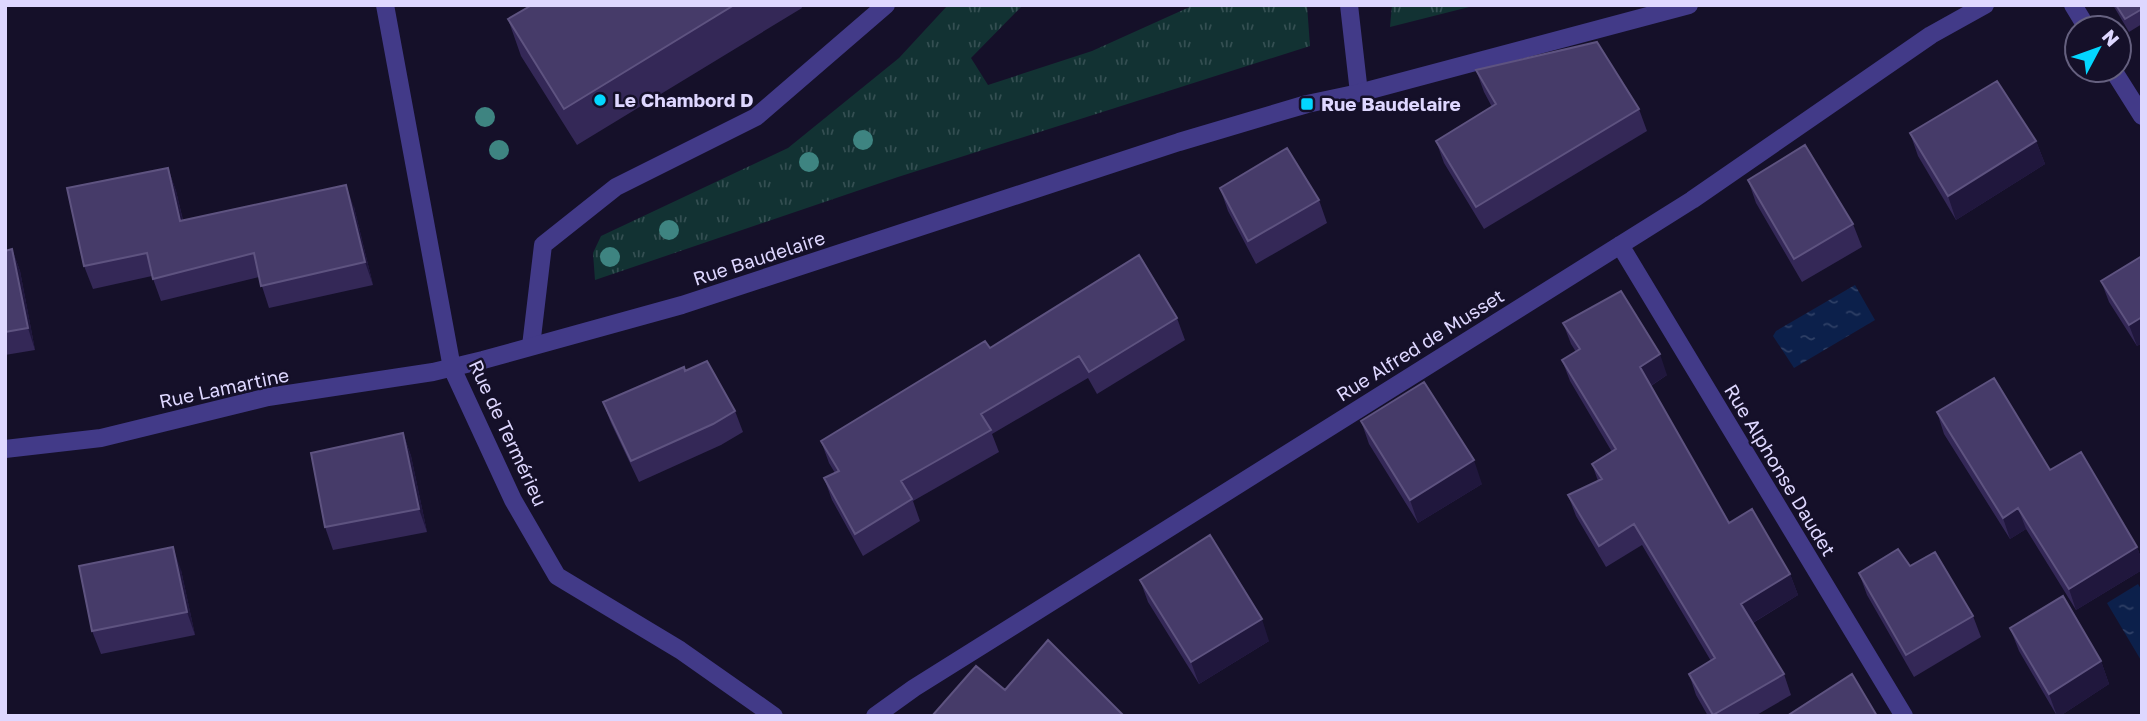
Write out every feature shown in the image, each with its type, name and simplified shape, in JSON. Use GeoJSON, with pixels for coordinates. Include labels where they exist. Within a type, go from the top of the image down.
{"type":"FeatureCollection","features":[{"type":"Feature","properties":{"kind":"street","name":"Rue de Termérieu"},"geometry":{"type":"LineString","coordinates":[[385,5],[452,368],[513,500],[557,576],[680,650],[774,716]]}},
{"type":"Feature","properties":{"kind":"street"},"geometry":{"type":"LineString","coordinates":[[531,346],[543,245],[616,187],[756,117],[886,5]]}},
{"type":"Feature","properties":{"kind":"street"},"geometry":{"type":"LineString","coordinates":[[1349,5],[1359,93]]}},
{"type":"Feature","properties":{"kind":"street","name":"Rue Baudelaire"},"geometry":{"type":"LineString","coordinates":[[452,368],[682,305],[1179,142],[1307,104],[1359,93],[1689,5]]}},
{"type":"Feature","properties":{"kind":"street","name":"Rue Alfred de Musset"},"geometry":{"type":"LineString","coordinates":[[875,716],[914,688],[1692,200],[1931,35],[1985,5]]}},
{"type":"Feature","properties":{"kind":"street"},"geometry":{"type":"LineString","coordinates":[[2122,84],[2142,116]]}},
{"type":"Feature","properties":{"kind":"street","name":"Rue Alphonse Daudet"},"geometry":{"type":"LineString","coordinates":[[1620,245],[1904,716]]}},
{"type":"Feature","properties":{"kind":"street","name":"Rue Lamartine"},"geometry":{"type":"LineString","coordinates":[[5,449],[101,438],[268,397],[452,368]]}},
{"type":"Feature","properties":{"kind":"green space"},"geometry":{"type":"Polygon","coordinates":[[[948,5],[1023,5],[971,58],[988,85],[1092,51],[1194,5],[1307,5],[1310,46],[898,177],[595,280],[593,253],[601,236],[788,148],[899,58],[948,5]]]}},
{"type":"Feature","properties":{"kind":"green space"},"geometry":{"type":"Polygon","coordinates":[[[1392,5],[1477,5],[1390,27],[1392,5]]]}},
{"type":"Feature","properties":{"kind":"water"},"geometry":{"type":"Polygon","coordinates":[[[1855,285],[1875,320],[1794,368],[1773,336],[1776,331],[1855,285]]]}},
{"type":"Feature","properties":{"kind":"water"},"geometry":{"type":"Polygon","coordinates":[[[2138,584],[2142,591],[2142,662],[2107,603],[2138,584]]]}},
{"type":"Feature","properties":{"kind":"building"},"geometry":{"type":"Polygon","coordinates":[[[532,5],[734,5],[564,109],[508,19],[532,5]]]}},
{"type":"Feature","properties":{"kind":"building"},"geometry":{"type":"Polygon","coordinates":[[[2116,5],[2142,5],[2142,9],[2133,14],[2122,14],[2116,5]]]}},
{"type":"Feature","properties":{"kind":"building"},"geometry":{"type":"Polygon","coordinates":[[[1597,42],[1639,109],[1476,207],[1436,141],[1496,104],[1476,70],[1597,42]]]}},
{"type":"Feature","properties":{"kind":"building"},"geometry":{"type":"Polygon","coordinates":[[[1997,81],[2036,141],[1948,196],[1910,133],[1997,81]]]}},
{"type":"Feature","properties":{"kind":"building"},"geometry":{"type":"Polygon","coordinates":[[[1805,145],[1853,224],[1794,259],[1748,180],[1805,145]]]}},
{"type":"Feature","properties":{"kind":"building"},"geometry":{"type":"Polygon","coordinates":[[[1287,148],[1319,200],[1248,241],[1220,188],[1287,148]]]}},
{"type":"Feature","properties":{"kind":"building"},"geometry":{"type":"Polygon","coordinates":[[[168,168],[180,221],[346,185],[365,262],[261,286],[254,253],[153,279],[147,253],[84,266],[67,188],[168,168]]]}},
{"type":"Feature","properties":{"kind":"building"},"geometry":{"type":"Polygon","coordinates":[[[12,249],[28,328],[5,332],[5,251],[12,249]]]}},
{"type":"Feature","properties":{"kind":"building"},"geometry":{"type":"Polygon","coordinates":[[[1139,255],[1177,318],[1089,372],[1079,356],[981,414],[991,430],[901,481],[912,499],[855,534],[824,478],[839,471],[821,441],[985,341],[990,348],[1139,255]]]}},
{"type":"Feature","properties":{"kind":"building"},"geometry":{"type":"Polygon","coordinates":[[[2142,256],[2142,317],[2129,325],[2101,281],[2142,256]]]}},
{"type":"Feature","properties":{"kind":"building"},"geometry":{"type":"Polygon","coordinates":[[[1621,291],[1660,354],[1640,367],[1729,523],[1752,509],[1790,574],[1741,604],[1784,674],[1713,715],[1689,674],[1715,658],[1634,524],[1599,546],[1568,495],[1602,479],[1592,464],[1616,449],[1562,360],[1580,349],[1563,323],[1621,291]]]}},
{"type":"Feature","properties":{"kind":"building"},"geometry":{"type":"Polygon","coordinates":[[[707,361],[735,411],[713,424],[631,461],[603,402],[684,367],[685,371],[707,361]]]}},
{"type":"Feature","properties":{"kind":"building"},"geometry":{"type":"Polygon","coordinates":[[[1994,378],[2050,470],[2081,452],[2137,547],[2069,589],[2018,508],[2003,518],[1937,412],[1994,378]]]}},
{"type":"Feature","properties":{"kind":"building"},"geometry":{"type":"Polygon","coordinates":[[[1424,382],[1474,460],[1410,500],[1361,421],[1424,382]]]}},
{"type":"Feature","properties":{"kind":"building"},"geometry":{"type":"Polygon","coordinates":[[[403,433],[419,509],[325,527],[311,453],[403,433]]]}},
{"type":"Feature","properties":{"kind":"building"},"geometry":{"type":"Polygon","coordinates":[[[1210,535],[1262,619],[1191,662],[1140,580],[1210,535]]]}},
{"type":"Feature","properties":{"kind":"building"},"geometry":{"type":"Polygon","coordinates":[[[173,547],[187,612],[92,631],[79,566],[173,547]]]}},
{"type":"Feature","properties":{"kind":"building"},"geometry":{"type":"Polygon","coordinates":[[[1898,549],[1910,566],[1935,552],[1973,616],[1906,655],[1859,573],[1898,549]]]}},
{"type":"Feature","properties":{"kind":"building"},"geometry":{"type":"Polygon","coordinates":[[[2063,596],[2101,661],[2049,694],[2010,628],[2063,596]]]}},
{"type":"Feature","properties":{"kind":"building"},"geometry":{"type":"Polygon","coordinates":[[[1048,640],[1124,716],[932,716],[976,666],[1005,690],[1048,640]]]}},
{"type":"Feature","properties":{"kind":"building"},"geometry":{"type":"Polygon","coordinates":[[[1852,674],[1877,716],[1787,716],[1852,674]]]}},
{"type":"Feature","properties":{"kind":"place","name":"Le Chambord D"},"geometry":{"type":"Point","coordinates":[600,100]}},
{"type":"Feature","properties":{"kind":"place","name":"Rue Baudelaire"},"geometry":{"type":"Point","coordinates":[1307,104]}}]}
